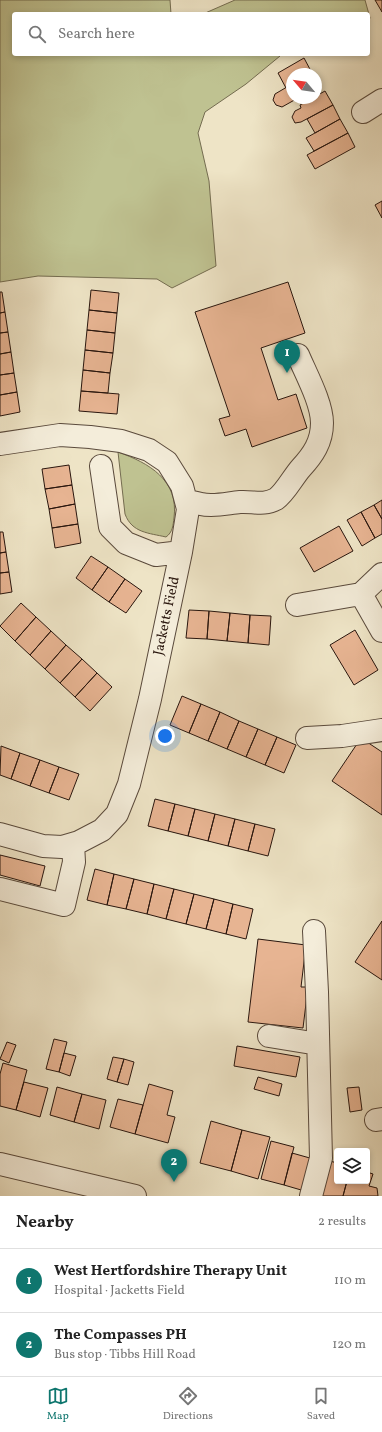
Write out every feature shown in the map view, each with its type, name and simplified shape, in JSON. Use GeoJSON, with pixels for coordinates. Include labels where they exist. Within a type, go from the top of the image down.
{"type":"FeatureCollection","features":[{"type":"Feature","properties":{"kind":"street"},"geometry":{"type":"LineString","coordinates":[[363,112],[382,100]]}},
{"type":"Feature","properties":{"kind":"street"},"geometry":{"type":"LineString","coordinates":[[186,500],[202,505],[233,504],[240,502],[262,504],[275,499],[283,492],[292,478],[315,451],[321,437],[322,422],[320,407],[298,355]]}},
{"type":"Feature","properties":{"kind":"street","name":"Jacketts Field"},"geometry":{"type":"LineString","coordinates":[[0,444],[60,435],[122,441],[149,450],[167,462],[182,486],[188,509],[181,552],[150,699],[129,784],[117,814],[102,830],[79,842],[62,847],[43,846],[0,834]]}},
{"type":"Feature","properties":{"kind":"street"},"geometry":{"type":"LineString","coordinates":[[101,466],[110,527],[126,543],[156,555],[181,552]]}},
{"type":"Feature","properties":{"kind":"street"},"geometry":{"type":"LineString","coordinates":[[297,605],[361,594],[382,574]]}},
{"type":"Feature","properties":{"kind":"street"},"geometry":{"type":"LineString","coordinates":[[361,594],[382,630]]}},
{"type":"Feature","properties":{"kind":"street"},"geometry":{"type":"LineString","coordinates":[[307,738],[342,736],[382,730]]}},
{"type":"Feature","properties":{"kind":"street"},"geometry":{"type":"LineString","coordinates":[[0,889],[64,905],[74,862],[72,844]]}},
{"type":"Feature","properties":{"kind":"street"},"geometry":{"type":"LineString","coordinates":[[311,1196],[321,1158],[314,931]]}},
{"type":"Feature","properties":{"kind":"street"},"geometry":{"type":"LineString","coordinates":[[269,1036],[318,1044]]}},
{"type":"Feature","properties":{"kind":"street"},"geometry":{"type":"LineString","coordinates":[[0,1164],[125,1195]]}},
{"type":"Feature","properties":{"kind":"green space"},"geometry":{"type":"Polygon","coordinates":[[[0,0],[170,0],[171,12],[12,12],[12,56],[280,56],[246,84],[205,112],[198,133],[209,181],[216,266],[172,288],[157,279],[38,276],[0,282],[0,0]]]}},
{"type":"Feature","properties":{"kind":"green space"},"geometry":{"type":"Polygon","coordinates":[[[235,0],[365,0],[368,12],[208,12],[235,0]]]}},
{"type":"Feature","properties":{"kind":"green space"},"geometry":{"type":"Polygon","coordinates":[[[118,452],[130,456],[151,468],[167,483],[172,493],[174,518],[170,533],[166,537],[137,529],[128,520],[125,514],[118,452]]]}},
{"type":"Feature","properties":{"kind":"building"},"geometry":{"type":"Polygon","coordinates":[[[375,0],[382,0],[382,12],[375,0]]]}},
{"type":"Feature","properties":{"kind":"building"},"geometry":{"type":"Polygon","coordinates":[[[304,58],[309,68],[287,68],[304,58]]]}},
{"type":"Feature","properties":{"kind":"building"},"geometry":{"type":"Polygon","coordinates":[[[286,68],[286,88],[278,73],[286,68]]]}},
{"type":"Feature","properties":{"kind":"building"},"geometry":{"type":"Polygon","coordinates":[[[286,88],[286,104],[287,104],[282,107],[276,105],[273,100],[275,94],[286,88]]]}},
{"type":"Feature","properties":{"kind":"building"},"geometry":{"type":"Polygon","coordinates":[[[325,91],[333,105],[301,122],[295,123],[292,117],[295,111],[301,108],[300,105],[322,104],[322,93],[325,91]]]}},
{"type":"Feature","properties":{"kind":"building"},"geometry":{"type":"Polygon","coordinates":[[[333,105],[340,119],[315,133],[307,119],[333,105]]]}},
{"type":"Feature","properties":{"kind":"building"},"geometry":{"type":"Polygon","coordinates":[[[340,119],[348,133],[314,151],[306,138],[340,119]]]}},
{"type":"Feature","properties":{"kind":"building"},"geometry":{"type":"Polygon","coordinates":[[[348,133],[355,147],[315,169],[307,155],[348,133]]]}},
{"type":"Feature","properties":{"kind":"building"},"geometry":{"type":"Polygon","coordinates":[[[382,201],[382,218],[375,205],[382,201]]]}},
{"type":"Feature","properties":{"kind":"building"},"geometry":{"type":"Polygon","coordinates":[[[288,282],[305,333],[261,348],[278,400],[296,394],[307,428],[252,447],[246,429],[225,436],[219,419],[230,416],[195,312],[288,282]]]}},
{"type":"Feature","properties":{"kind":"building"},"geometry":{"type":"Polygon","coordinates":[[[91,290],[119,293],[117,313],[89,310],[91,290]]]}},
{"type":"Feature","properties":{"kind":"building"},"geometry":{"type":"Polygon","coordinates":[[[0,292],[2,292],[5,312],[0,313],[0,292]]]}},
{"type":"Feature","properties":{"kind":"building"},"geometry":{"type":"Polygon","coordinates":[[[89,310],[117,313],[115,333],[87,330],[89,310]]]}},
{"type":"Feature","properties":{"kind":"building"},"geometry":{"type":"Polygon","coordinates":[[[5,312],[8,332],[0,333],[0,313],[5,312]]]}},
{"type":"Feature","properties":{"kind":"building"},"geometry":{"type":"Polygon","coordinates":[[[87,330],[115,333],[113,353],[85,350],[87,330]]]}},
{"type":"Feature","properties":{"kind":"building"},"geometry":{"type":"Polygon","coordinates":[[[8,332],[11,352],[0,354],[0,333],[8,332]]]}},
{"type":"Feature","properties":{"kind":"building"},"geometry":{"type":"Polygon","coordinates":[[[85,350],[113,353],[110,373],[83,370],[85,350]]]}},
{"type":"Feature","properties":{"kind":"building"},"geometry":{"type":"Polygon","coordinates":[[[11,352],[14,373],[0,375],[0,354],[11,352]]]}},
{"type":"Feature","properties":{"kind":"building"},"geometry":{"type":"Polygon","coordinates":[[[83,370],[110,373],[108,393],[81,391],[83,370]]]}},
{"type":"Feature","properties":{"kind":"building"},"geometry":{"type":"Polygon","coordinates":[[[14,373],[17,392],[0,395],[0,375],[14,373]]]}},
{"type":"Feature","properties":{"kind":"building"},"geometry":{"type":"Polygon","coordinates":[[[81,391],[119,394],[117,414],[79,411],[81,391]]]}},
{"type":"Feature","properties":{"kind":"building"},"geometry":{"type":"Polygon","coordinates":[[[17,392],[20,412],[0,416],[0,395],[17,392]]]}},
{"type":"Feature","properties":{"kind":"building"},"geometry":{"type":"Polygon","coordinates":[[[69,465],[72,485],[45,489],[42,469],[69,465]]]}},
{"type":"Feature","properties":{"kind":"building"},"geometry":{"type":"Polygon","coordinates":[[[72,485],[75,504],[49,509],[45,489],[72,485]]]}},
{"type":"Feature","properties":{"kind":"building"},"geometry":{"type":"Polygon","coordinates":[[[382,500],[382,519],[374,505],[382,500]]]}},
{"type":"Feature","properties":{"kind":"building"},"geometry":{"type":"Polygon","coordinates":[[[75,504],[78,524],[52,528],[49,509],[75,504]]]}},
{"type":"Feature","properties":{"kind":"building"},"geometry":{"type":"Polygon","coordinates":[[[374,505],[382,519],[382,534],[375,538],[361,512],[374,505]]]}},
{"type":"Feature","properties":{"kind":"building"},"geometry":{"type":"Polygon","coordinates":[[[361,512],[375,538],[362,546],[347,520],[361,512]]]}},
{"type":"Feature","properties":{"kind":"building"},"geometry":{"type":"Polygon","coordinates":[[[78,524],[81,543],[55,548],[52,528],[78,524]]]}},
{"type":"Feature","properties":{"kind":"building"},"geometry":{"type":"Polygon","coordinates":[[[339,526],[353,551],[314,572],[300,548],[339,526]]]}},
{"type":"Feature","properties":{"kind":"building"},"geometry":{"type":"Polygon","coordinates":[[[0,532],[3,532],[6,552],[0,553],[0,532]]]}},
{"type":"Feature","properties":{"kind":"building"},"geometry":{"type":"Polygon","coordinates":[[[6,552],[9,572],[0,573],[0,553],[6,552]]]}},
{"type":"Feature","properties":{"kind":"building"},"geometry":{"type":"Polygon","coordinates":[[[91,556],[108,567],[92,590],[76,578],[91,556]]]}},
{"type":"Feature","properties":{"kind":"building"},"geometry":{"type":"Polygon","coordinates":[[[108,567],[125,579],[109,602],[92,590],[108,567]]]}},
{"type":"Feature","properties":{"kind":"building"},"geometry":{"type":"Polygon","coordinates":[[[9,572],[12,592],[0,594],[0,573],[9,572]]]}},
{"type":"Feature","properties":{"kind":"building"},"geometry":{"type":"Polygon","coordinates":[[[125,579],[142,591],[126,613],[109,602],[125,579]]]}},
{"type":"Feature","properties":{"kind":"building"},"geometry":{"type":"Polygon","coordinates":[[[21,603],[36,617],[15,641],[0,626],[21,603]]]}},
{"type":"Feature","properties":{"kind":"building"},"geometry":{"type":"Polygon","coordinates":[[[189,610],[209,611],[207,639],[186,638],[189,610]]]}},
{"type":"Feature","properties":{"kind":"building"},"geometry":{"type":"Polygon","coordinates":[[[209,611],[230,613],[227,641],[207,639],[209,611]]]}},
{"type":"Feature","properties":{"kind":"building"},"geometry":{"type":"Polygon","coordinates":[[[230,613],[250,615],[248,643],[227,641],[230,613]]]}},
{"type":"Feature","properties":{"kind":"building"},"geometry":{"type":"Polygon","coordinates":[[[250,615],[271,616],[269,645],[248,643],[250,615]]]}},
{"type":"Feature","properties":{"kind":"building"},"geometry":{"type":"Polygon","coordinates":[[[36,617],[51,631],[30,655],[15,641],[36,617]]]}},
{"type":"Feature","properties":{"kind":"building"},"geometry":{"type":"Polygon","coordinates":[[[355,630],[378,670],[354,685],[330,645],[355,630]]]}},
{"type":"Feature","properties":{"kind":"building"},"geometry":{"type":"Polygon","coordinates":[[[51,631],[66,645],[45,669],[30,655],[51,631]]]}},
{"type":"Feature","properties":{"kind":"building"},"geometry":{"type":"Polygon","coordinates":[[[66,645],[82,659],[60,683],[45,669],[66,645]]]}},
{"type":"Feature","properties":{"kind":"building"},"geometry":{"type":"Polygon","coordinates":[[[82,659],[97,673],[75,697],[60,683],[82,659]]]}},
{"type":"Feature","properties":{"kind":"building"},"geometry":{"type":"Polygon","coordinates":[[[97,673],[112,687],[90,711],[75,697],[97,673]]]}},
{"type":"Feature","properties":{"kind":"building"},"geometry":{"type":"Polygon","coordinates":[[[182,696],[201,704],[189,733],[170,725],[182,696]]]}},
{"type":"Feature","properties":{"kind":"building"},"geometry":{"type":"Polygon","coordinates":[[[201,704],[220,712],[208,741],[189,733],[201,704]]]}},
{"type":"Feature","properties":{"kind":"building"},"geometry":{"type":"Polygon","coordinates":[[[220,712],[239,721],[227,749],[208,741],[220,712]]]}},
{"type":"Feature","properties":{"kind":"building"},"geometry":{"type":"Polygon","coordinates":[[[239,721],[258,729],[246,757],[227,749],[239,721]]]}},
{"type":"Feature","properties":{"kind":"building"},"geometry":{"type":"Polygon","coordinates":[[[258,729],[277,737],[265,765],[246,757],[258,729]]]}},
{"type":"Feature","properties":{"kind":"building"},"geometry":{"type":"Polygon","coordinates":[[[277,737],[296,745],[284,773],[265,765],[277,737]]]}},
{"type":"Feature","properties":{"kind":"building"},"geometry":{"type":"Polygon","coordinates":[[[361,738],[382,752],[382,815],[332,781],[361,738]]]}},
{"type":"Feature","properties":{"kind":"building"},"geometry":{"type":"Polygon","coordinates":[[[1,746],[20,753],[11,779],[0,775],[1,746]]]}},
{"type":"Feature","properties":{"kind":"building"},"geometry":{"type":"Polygon","coordinates":[[[20,753],[40,760],[30,786],[11,779],[20,753]]]}},
{"type":"Feature","properties":{"kind":"building"},"geometry":{"type":"Polygon","coordinates":[[[40,760],[59,767],[49,793],[30,786],[40,760]]]}},
{"type":"Feature","properties":{"kind":"building"},"geometry":{"type":"Polygon","coordinates":[[[59,767],[79,774],[69,800],[49,793],[59,767]]]}},
{"type":"Feature","properties":{"kind":"building"},"geometry":{"type":"Polygon","coordinates":[[[155,799],[175,804],[168,831],[148,826],[155,799]]]}},
{"type":"Feature","properties":{"kind":"building"},"geometry":{"type":"Polygon","coordinates":[[[175,804],[195,809],[188,836],[168,831],[175,804]]]}},
{"type":"Feature","properties":{"kind":"building"},"geometry":{"type":"Polygon","coordinates":[[[195,809],[215,814],[208,841],[188,836],[195,809]]]}},
{"type":"Feature","properties":{"kind":"building"},"geometry":{"type":"Polygon","coordinates":[[[215,814],[235,819],[228,846],[208,841],[215,814]]]}},
{"type":"Feature","properties":{"kind":"building"},"geometry":{"type":"Polygon","coordinates":[[[235,819],[255,824],[248,851],[228,846],[235,819]]]}},
{"type":"Feature","properties":{"kind":"building"},"geometry":{"type":"Polygon","coordinates":[[[255,824],[275,829],[268,856],[248,851],[255,824]]]}},
{"type":"Feature","properties":{"kind":"building"},"geometry":{"type":"Polygon","coordinates":[[[0,855],[45,866],[40,886],[0,875],[0,855]]]}},
{"type":"Feature","properties":{"kind":"building"},"geometry":{"type":"Polygon","coordinates":[[[95,869],[114,874],[107,905],[87,900],[95,869]]]}},
{"type":"Feature","properties":{"kind":"building"},"geometry":{"type":"Polygon","coordinates":[[[114,874],[134,879],[126,909],[107,905],[114,874]]]}},
{"type":"Feature","properties":{"kind":"building"},"geometry":{"type":"Polygon","coordinates":[[[134,879],[154,884],[147,914],[126,909],[134,879]]]}},
{"type":"Feature","properties":{"kind":"building"},"geometry":{"type":"Polygon","coordinates":[[[154,884],[174,889],[166,919],[147,914],[154,884]]]}},
{"type":"Feature","properties":{"kind":"building"},"geometry":{"type":"Polygon","coordinates":[[[174,889],[194,894],[186,924],[166,919],[174,889]]]}},
{"type":"Feature","properties":{"kind":"building"},"geometry":{"type":"Polygon","coordinates":[[[194,894],[214,899],[206,929],[186,924],[194,894]]]}},
{"type":"Feature","properties":{"kind":"building"},"geometry":{"type":"Polygon","coordinates":[[[214,899],[233,904],[226,934],[206,929],[214,899]]]}},
{"type":"Feature","properties":{"kind":"building"},"geometry":{"type":"Polygon","coordinates":[[[233,904],[253,909],[246,939],[226,934],[233,904]]]}},
{"type":"Feature","properties":{"kind":"building"},"geometry":{"type":"Polygon","coordinates":[[[382,921],[382,980],[355,962],[382,921]]]}},
{"type":"Feature","properties":{"kind":"building"},"geometry":{"type":"Polygon","coordinates":[[[258,939],[306,945],[301,987],[308,987],[303,1028],[248,1022],[258,939]]]}},
{"type":"Feature","properties":{"kind":"building"},"geometry":{"type":"Polygon","coordinates":[[[54,1039],[67,1042],[59,1072],[46,1069],[54,1039]]]}},
{"type":"Feature","properties":{"kind":"building"},"geometry":{"type":"Polygon","coordinates":[[[7,1042],[16,1045],[9,1063],[0,1059],[7,1042]]]}},
{"type":"Feature","properties":{"kind":"building"},"geometry":{"type":"Polygon","coordinates":[[[237,1046],[300,1057],[296,1077],[234,1066],[237,1046]]]}},
{"type":"Feature","properties":{"kind":"building"},"geometry":{"type":"Polygon","coordinates":[[[64,1053],[76,1056],[70,1076],[59,1072],[64,1053]]]}},
{"type":"Feature","properties":{"kind":"building"},"geometry":{"type":"Polygon","coordinates":[[[113,1057],[124,1059],[117,1082],[107,1079],[113,1057]]]}},
{"type":"Feature","properties":{"kind":"building"},"geometry":{"type":"Polygon","coordinates":[[[124,1059],[134,1062],[128,1085],[117,1082],[124,1059]]]}},
{"type":"Feature","properties":{"kind":"building"},"geometry":{"type":"Polygon","coordinates":[[[3,1063],[27,1070],[16,1110],[0,1106],[0,1074],[3,1063]]]}},
{"type":"Feature","properties":{"kind":"building"},"geometry":{"type":"Polygon","coordinates":[[[258,1077],[282,1084],[279,1096],[254,1089],[258,1077]]]}},
{"type":"Feature","properties":{"kind":"building"},"geometry":{"type":"Polygon","coordinates":[[[24,1082],[48,1088],[40,1117],[16,1110],[24,1082]]]}},
{"type":"Feature","properties":{"kind":"building"},"geometry":{"type":"Polygon","coordinates":[[[149,1084],[173,1091],[167,1115],[175,1117],[168,1143],[135,1134],[149,1084]]]}},
{"type":"Feature","properties":{"kind":"building"},"geometry":{"type":"Polygon","coordinates":[[[57,1087],[82,1094],[74,1122],[50,1115],[57,1087]]]}},
{"type":"Feature","properties":{"kind":"building"},"geometry":{"type":"Polygon","coordinates":[[[359,1087],[362,1110],[350,1112],[347,1088],[359,1087]]]}},
{"type":"Feature","properties":{"kind":"building"},"geometry":{"type":"Polygon","coordinates":[[[82,1094],[106,1100],[99,1129],[74,1122],[82,1094]]]}},
{"type":"Feature","properties":{"kind":"building"},"geometry":{"type":"Polygon","coordinates":[[[118,1099],[143,1105],[135,1134],[110,1127],[118,1099]]]}},
{"type":"Feature","properties":{"kind":"building"},"geometry":{"type":"Polygon","coordinates":[[[211,1121],[242,1130],[231,1171],[200,1163],[211,1121]]]}},
{"type":"Feature","properties":{"kind":"building"},"geometry":{"type":"Polygon","coordinates":[[[242,1130],[270,1137],[258,1179],[231,1171],[242,1130]]]}},
{"type":"Feature","properties":{"kind":"building"},"geometry":{"type":"Polygon","coordinates":[[[271,1141],[294,1147],[284,1185],[261,1179],[271,1141]]]}},
{"type":"Feature","properties":{"kind":"building"},"geometry":{"type":"Polygon","coordinates":[[[292,1153],[317,1160],[308,1192],[284,1185],[292,1153]]]}},
{"type":"Feature","properties":{"kind":"building"},"geometry":{"type":"Polygon","coordinates":[[[330,1161],[334,1162],[334,1184],[346,1184],[343,1196],[319,1196],[330,1161]]]}},
{"type":"Feature","properties":{"kind":"building"},"geometry":{"type":"Polygon","coordinates":[[[370,1173],[373,1174],[370,1183],[370,1173]]]}},
{"type":"Feature","properties":{"kind":"building"},"geometry":{"type":"Polygon","coordinates":[[[346,1184],[370,1184],[369,1186],[377,1188],[378,1196],[343,1196],[346,1184]]]}},
{"type":"Feature","properties":{"kind":"place","name":"West Hertfordshire Therapy Unit"},"geometry":{"type":"Point","coordinates":[287,373]}},
{"type":"Feature","properties":{"kind":"place","name":"The Compasses PH"},"geometry":{"type":"Point","coordinates":[174,1182]}}]}
